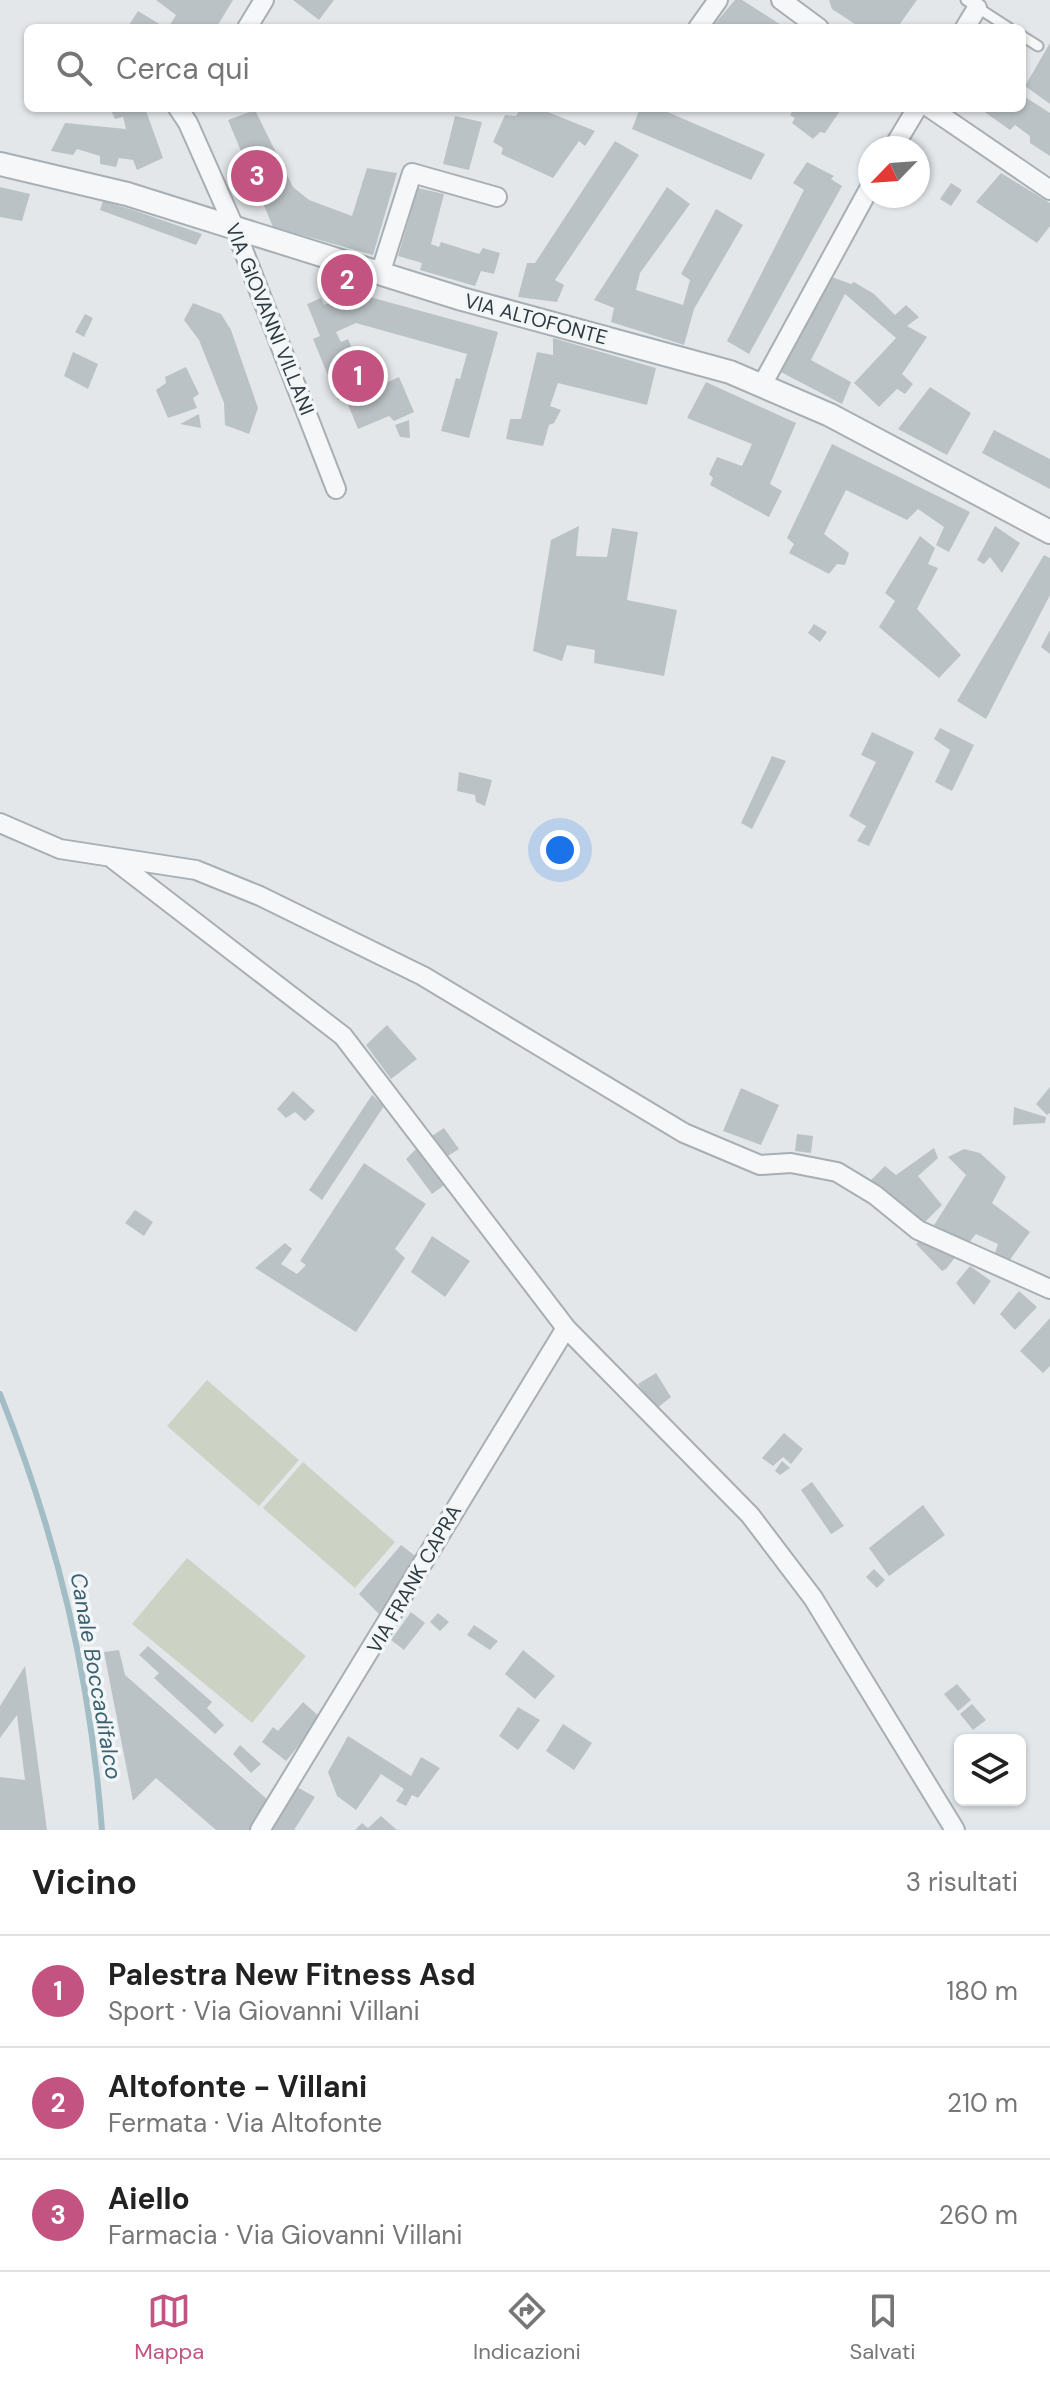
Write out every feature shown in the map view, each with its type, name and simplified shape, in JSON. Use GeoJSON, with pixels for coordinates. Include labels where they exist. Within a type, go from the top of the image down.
{"type":"FeatureCollection","features":[{"type":"Feature","properties":{"kind":"street"},"geometry":{"type":"LineString","coordinates":[[249,24],[264,0]]}},
{"type":"Feature","properties":{"kind":"street"},"geometry":{"type":"LineString","coordinates":[[701,24],[718,0]]}},
{"type":"Feature","properties":{"kind":"street"},"geometry":{"type":"LineString","coordinates":[[781,0],[814,24]]}},
{"type":"Feature","properties":{"kind":"street"},"geometry":{"type":"LineString","coordinates":[[966,24],[972,4]]}},
{"type":"Feature","properties":{"kind":"street"},"geometry":{"type":"LineString","coordinates":[[900,136],[915,112]]}},
{"type":"Feature","properties":{"kind":"street"},"geometry":{"type":"LineString","coordinates":[[936,112],[1050,190]]}},
{"type":"Feature","properties":{"kind":"street","name":"VIA GIOVANNI VILLANI"},"geometry":{"type":"LineString","coordinates":[[188,113],[336,489]]}},
{"type":"Feature","properties":{"kind":"street","name":"VIA ALTOFONTE"},"geometry":{"type":"LineString","coordinates":[[0,164],[127,194],[380,274],[730,372],[830,415],[1050,532]]}},
{"type":"Feature","properties":{"kind":"street"},"geometry":{"type":"LineString","coordinates":[[380,274],[412,173],[497,197]]}},
{"type":"Feature","properties":{"kind":"street"},"geometry":{"type":"LineString","coordinates":[[762,385],[859,208]]}},
{"type":"Feature","properties":{"kind":"street"},"geometry":{"type":"LineString","coordinates":[[0,823],[60,849],[196,870],[275,903],[423,976],[684,1133],[760,1165],[791,1163],[837,1172],[875,1195],[918,1230],[1050,1289]]}},
{"type":"Feature","properties":{"kind":"street"},"geometry":{"type":"LineString","coordinates":[[113,859],[343,1036],[566,1328],[750,1515],[813,1598],[955,1830]]}},
{"type":"Feature","properties":{"kind":"street","name":"VIA FRANK CAPRA"},"geometry":{"type":"LineString","coordinates":[[260,1830],[566,1328]]}},
{"type":"Feature","properties":{"kind":"lane"},"geometry":{"type":"LineString","coordinates":[[972,4],[1003,24]]}},
{"type":"Feature","properties":{"kind":"lane"},"geometry":{"type":"LineString","coordinates":[[1026,38],[1038,46]]}},
{"type":"Feature","properties":{"kind":"shaded area"},"geometry":{"type":"Polygon","coordinates":[[[207,1380],[299,1460],[259,1506],[167,1426],[207,1380]]]}},
{"type":"Feature","properties":{"kind":"shaded area"},"geometry":{"type":"Polygon","coordinates":[[[303,1462],[395,1542],[355,1588],[263,1508],[303,1462]]]}},
{"type":"Feature","properties":{"kind":"shaded area"},"geometry":{"type":"Polygon","coordinates":[[[187,1558],[306,1656],[252,1723],[132,1624],[187,1558]]]}},
{"type":"Feature","properties":{"kind":"building"},"geometry":{"type":"Polygon","coordinates":[[[156,0],[233,0],[218,24],[170,24],[176,15],[156,0]]]}},
{"type":"Feature","properties":{"kind":"building"},"geometry":{"type":"Polygon","coordinates":[[[293,0],[334,0],[319,20],[293,0]]]}},
{"type":"Feature","properties":{"kind":"building"},"geometry":{"type":"Polygon","coordinates":[[[735,0],[742,0],[780,24],[714,24],[735,0]]]}},
{"type":"Feature","properties":{"kind":"building"},"geometry":{"type":"Polygon","coordinates":[[[829,0],[917,0],[900,24],[855,24],[832,9],[829,0]]]}},
{"type":"Feature","properties":{"kind":"building"},"geometry":{"type":"Polygon","coordinates":[[[138,11],[159,24],[130,24],[138,11]]]}},
{"type":"Feature","properties":{"kind":"building"},"geometry":{"type":"Polygon","coordinates":[[[1050,43],[1050,104],[1026,84],[1050,43]]]}},
{"type":"Feature","properties":{"kind":"building"},"geometry":{"type":"Polygon","coordinates":[[[1026,98],[1050,113],[1050,156],[1030,143],[1030,136],[1015,125],[1010,130],[985,112],[1026,112],[1026,98]]]}},
{"type":"Feature","properties":{"kind":"building"},"geometry":{"type":"Polygon","coordinates":[[[112,112],[146,112],[163,158],[137,170],[133,160],[119,158],[116,167],[100,164],[100,156],[77,149],[73,155],[51,151],[65,123],[126,129],[123,117],[115,119],[112,112]]]}},
{"type":"Feature","properties":{"kind":"building"},"geometry":{"type":"Polygon","coordinates":[[[256,112],[293,187],[309,200],[352,216],[367,168],[397,173],[373,255],[273,227],[228,120],[256,112]]]}},
{"type":"Feature","properties":{"kind":"building"},"geometry":{"type":"Polygon","coordinates":[[[518,112],[548,112],[595,131],[585,146],[579,141],[553,178],[501,154],[503,148],[493,142],[505,115],[516,116],[518,112]]]}},
{"type":"Feature","properties":{"kind":"building"},"geometry":{"type":"Polygon","coordinates":[[[638,112],[667,112],[765,154],[751,180],[632,129],[638,112]]]}},
{"type":"Feature","properties":{"kind":"building"},"geometry":{"type":"Polygon","coordinates":[[[792,112],[839,112],[825,133],[820,132],[813,139],[792,123],[795,118],[790,115],[792,112]]]}},
{"type":"Feature","properties":{"kind":"building"},"geometry":{"type":"Polygon","coordinates":[[[455,116],[482,122],[469,170],[443,164],[455,116]]]}},
{"type":"Feature","properties":{"kind":"building"},"geometry":{"type":"Polygon","coordinates":[[[615,141],[639,155],[555,280],[564,285],[557,302],[518,297],[527,263],[535,263],[615,141]]]}},
{"type":"Feature","properties":{"kind":"building"},"geometry":{"type":"Polygon","coordinates":[[[807,162],[834,176],[831,179],[842,186],[749,354],[727,341],[804,190],[793,183],[807,162]]]}},
{"type":"Feature","properties":{"kind":"building"},"geometry":{"type":"Polygon","coordinates":[[[1001,173],[1050,203],[1050,226],[1037,243],[976,202],[1001,173]]]}},
{"type":"Feature","properties":{"kind":"building"},"geometry":{"type":"Polygon","coordinates":[[[951,183],[962,190],[951,206],[940,199],[951,183]]]}},
{"type":"Feature","properties":{"kind":"building"},"geometry":{"type":"Polygon","coordinates":[[[0,187],[30,194],[22,221],[0,217],[0,187]]]}},
{"type":"Feature","properties":{"kind":"building"},"geometry":{"type":"Polygon","coordinates":[[[667,187],[690,204],[640,273],[636,290],[683,305],[690,280],[681,274],[716,209],[743,225],[694,309],[684,345],[611,322],[614,308],[594,300],[667,187]]]}},
{"type":"Feature","properties":{"kind":"building"},"geometry":{"type":"Polygon","coordinates":[[[418,188],[444,194],[431,244],[439,247],[441,242],[479,254],[483,248],[500,253],[494,274],[481,271],[475,286],[420,270],[422,263],[398,256],[418,188]]]}},
{"type":"Feature","properties":{"kind":"building"},"geometry":{"type":"Polygon","coordinates":[[[103,201],[202,234],[196,245],[100,210],[103,201]]]}},
{"type":"Feature","properties":{"kind":"building"},"geometry":{"type":"Polygon","coordinates":[[[829,276],[851,284],[854,282],[874,294],[895,315],[906,305],[919,317],[907,326],[927,337],[902,374],[913,384],[905,394],[897,389],[879,407],[854,383],[896,338],[845,294],[811,360],[851,382],[842,404],[779,371],[829,276]]]}},
{"type":"Feature","properties":{"kind":"building"},"geometry":{"type":"Polygon","coordinates":[[[355,293],[498,332],[469,438],[441,431],[456,378],[460,379],[467,354],[356,323],[336,332],[341,342],[348,339],[370,390],[399,377],[414,412],[394,421],[389,416],[358,429],[345,397],[338,400],[313,339],[320,336],[307,304],[321,298],[324,305],[355,293]]]}},
{"type":"Feature","properties":{"kind":"building"},"geometry":{"type":"Polygon","coordinates":[[[193,303],[221,314],[231,330],[258,408],[249,434],[225,425],[224,403],[199,340],[184,320],[193,303]]]}},
{"type":"Feature","properties":{"kind":"building"},"geometry":{"type":"Polygon","coordinates":[[[85,314],[93,318],[84,337],[75,332],[85,314]]]}},
{"type":"Feature","properties":{"kind":"building"},"geometry":{"type":"Polygon","coordinates":[[[553,338],[656,368],[647,405],[558,383],[550,406],[561,410],[554,423],[549,425],[543,446],[506,439],[510,419],[521,419],[537,352],[553,355],[553,338]]]}},
{"type":"Feature","properties":{"kind":"building"},"geometry":{"type":"Polygon","coordinates":[[[73,352],[98,364],[88,389],[64,376],[73,352]]]}},
{"type":"Feature","properties":{"kind":"building"},"geometry":{"type":"Polygon","coordinates":[[[186,367],[199,394],[193,398],[197,408],[168,418],[156,390],[166,383],[165,377],[186,367]]]}},
{"type":"Feature","properties":{"kind":"building"},"geometry":{"type":"Polygon","coordinates":[[[706,382],[796,423],[770,484],[782,491],[769,517],[710,485],[713,478],[709,474],[717,457],[742,466],[752,444],[687,418],[706,382]]]}},
{"type":"Feature","properties":{"kind":"building"},"geometry":{"type":"Polygon","coordinates":[[[930,387],[971,413],[947,455],[898,429],[930,387]]]}},
{"type":"Feature","properties":{"kind":"building"},"geometry":{"type":"Polygon","coordinates":[[[199,414],[201,428],[180,424],[199,414]]]}},
{"type":"Feature","properties":{"kind":"building"},"geometry":{"type":"Polygon","coordinates":[[[409,420],[410,438],[400,437],[395,425],[409,420]]]}},
{"type":"Feature","properties":{"kind":"building"},"geometry":{"type":"Polygon","coordinates":[[[994,430],[1050,459],[1050,489],[982,453],[994,430]]]}},
{"type":"Feature","properties":{"kind":"building"},"geometry":{"type":"Polygon","coordinates":[[[832,444],[970,512],[949,552],[936,545],[944,527],[918,509],[907,520],[846,490],[824,534],[849,553],[845,565],[837,564],[829,574],[789,553],[794,544],[787,538],[832,444]]]}},
{"type":"Feature","properties":{"kind":"building"},"geometry":{"type":"Polygon","coordinates":[[[579,526],[576,556],[607,557],[612,528],[638,532],[627,600],[677,610],[664,676],[594,663],[595,650],[567,645],[562,661],[533,651],[551,540],[579,526]]]}},
{"type":"Feature","properties":{"kind":"building"},"geometry":{"type":"Polygon","coordinates":[[[995,526],[1020,543],[1002,573],[990,557],[984,564],[977,560],[995,526]]]}},
{"type":"Feature","properties":{"kind":"building"},"geometry":{"type":"Polygon","coordinates":[[[920,536],[935,548],[928,564],[938,568],[917,609],[961,655],[939,678],[879,627],[895,601],[885,593],[920,536]]]}},
{"type":"Feature","properties":{"kind":"building"},"geometry":{"type":"Polygon","coordinates":[[[1044,555],[1050,558],[1050,595],[986,719],[957,701],[1044,555]]]}},
{"type":"Feature","properties":{"kind":"building"},"geometry":{"type":"Polygon","coordinates":[[[814,624],[827,632],[820,642],[808,633],[814,624]]]}},
{"type":"Feature","properties":{"kind":"building"},"geometry":{"type":"Polygon","coordinates":[[[1050,630],[1050,654],[1041,647],[1050,630]]]}},
{"type":"Feature","properties":{"kind":"building"},"geometry":{"type":"Polygon","coordinates":[[[940,728],[974,745],[952,791],[935,782],[950,750],[934,739],[940,728]]]}},
{"type":"Feature","properties":{"kind":"building"},"geometry":{"type":"Polygon","coordinates":[[[872,732],[914,752],[869,846],[857,841],[866,826],[849,816],[876,762],[861,755],[872,732]]]}},
{"type":"Feature","properties":{"kind":"building"},"geometry":{"type":"Polygon","coordinates":[[[772,756],[786,761],[752,829],[741,823],[772,756]]]}},
{"type":"Feature","properties":{"kind":"building"},"geometry":{"type":"Polygon","coordinates":[[[459,772],[492,780],[485,806],[476,802],[475,795],[457,791],[459,772]]]}},
{"type":"Feature","properties":{"kind":"building"},"geometry":{"type":"Polygon","coordinates":[[[387,1025],[417,1059],[391,1079],[366,1045],[387,1025]]]}},
{"type":"Feature","properties":{"kind":"building"},"geometry":{"type":"Polygon","coordinates":[[[1050,1087],[1050,1113],[1047,1115],[1036,1104],[1050,1087]]]}},
{"type":"Feature","properties":{"kind":"building"},"geometry":{"type":"Polygon","coordinates":[[[741,1088],[779,1105],[761,1145],[723,1131],[741,1088]]]}},
{"type":"Feature","properties":{"kind":"building"},"geometry":{"type":"Polygon","coordinates":[[[293,1091],[315,1111],[305,1121],[295,1112],[286,1118],[277,1109],[293,1091]]]}},
{"type":"Feature","properties":{"kind":"building"},"geometry":{"type":"Polygon","coordinates":[[[372,1095],[384,1106],[322,1200],[309,1190],[372,1095]]]}},
{"type":"Feature","properties":{"kind":"building"},"geometry":{"type":"Polygon","coordinates":[[[1014,1107],[1046,1117],[1045,1123],[1013,1125],[1014,1107]]]}},
{"type":"Feature","properties":{"kind":"building"},"geometry":{"type":"Polygon","coordinates":[[[444,1128],[459,1149],[446,1157],[432,1136],[444,1128]]]}},
{"type":"Feature","properties":{"kind":"building"},"geometry":{"type":"Polygon","coordinates":[[[797,1134],[813,1136],[811,1153],[795,1151],[797,1134]]]}},
{"type":"Feature","properties":{"kind":"building"},"geometry":{"type":"Polygon","coordinates":[[[418,1147],[447,1183],[432,1194],[406,1159],[418,1147]]]}},
{"type":"Feature","properties":{"kind":"building"},"geometry":{"type":"Polygon","coordinates":[[[934,1148],[938,1158],[918,1176],[942,1205],[924,1223],[871,1180],[885,1166],[896,1175],[934,1148]]]}},
{"type":"Feature","properties":{"kind":"building"},"geometry":{"type":"Polygon","coordinates":[[[964,1149],[980,1153],[1006,1177],[992,1203],[1030,1232],[1009,1261],[994,1256],[998,1244],[976,1234],[966,1246],[934,1225],[966,1175],[948,1157],[964,1149]]]}},
{"type":"Feature","properties":{"kind":"building"},"geometry":{"type":"Polygon","coordinates":[[[364,1163],[426,1204],[395,1249],[405,1258],[356,1332],[255,1268],[285,1243],[292,1249],[281,1264],[297,1274],[306,1265],[300,1261],[364,1163]]]}},
{"type":"Feature","properties":{"kind":"building"},"geometry":{"type":"Polygon","coordinates":[[[135,1210],[153,1222],[144,1236],[125,1223],[135,1210]]]}},
{"type":"Feature","properties":{"kind":"building"},"geometry":{"type":"Polygon","coordinates":[[[432,1236],[470,1261],[445,1297],[411,1272],[432,1236]]]}},
{"type":"Feature","properties":{"kind":"building"},"geometry":{"type":"Polygon","coordinates":[[[926,1236],[957,1255],[946,1269],[942,1271],[916,1244],[926,1236]]]}},
{"type":"Feature","properties":{"kind":"building"},"geometry":{"type":"Polygon","coordinates":[[[970,1266],[991,1281],[974,1305],[956,1283],[970,1266]]]}},
{"type":"Feature","properties":{"kind":"building"},"geometry":{"type":"Polygon","coordinates":[[[1019,1291],[1037,1307],[1015,1330],[1000,1314],[1019,1291]]]}},
{"type":"Feature","properties":{"kind":"building"},"geometry":{"type":"Polygon","coordinates":[[[1050,1318],[1050,1366],[1043,1373],[1020,1351],[1050,1318]]]}},
{"type":"Feature","properties":{"kind":"building"},"geometry":{"type":"Polygon","coordinates":[[[656,1373],[671,1397],[656,1409],[638,1384],[656,1373]]]}},
{"type":"Feature","properties":{"kind":"building"},"geometry":{"type":"Polygon","coordinates":[[[784,1433],[803,1449],[791,1464],[783,1457],[773,1466],[762,1458],[784,1433]]]}},
{"type":"Feature","properties":{"kind":"building"},"geometry":{"type":"Polygon","coordinates":[[[782,1461],[790,1468],[780,1475],[775,1471],[782,1461]]]}},
{"type":"Feature","properties":{"kind":"building"},"geometry":{"type":"Polygon","coordinates":[[[812,1482],[844,1526],[831,1534],[801,1490],[812,1482]]]}},
{"type":"Feature","properties":{"kind":"building"},"geometry":{"type":"Polygon","coordinates":[[[923,1505],[945,1535],[889,1576],[869,1548],[923,1505]]]}},
{"type":"Feature","properties":{"kind":"building"},"geometry":{"type":"Polygon","coordinates":[[[401,1545],[419,1559],[379,1614],[359,1594],[401,1545]]]}},
{"type":"Feature","properties":{"kind":"building"},"geometry":{"type":"Polygon","coordinates":[[[874,1569],[885,1580],[877,1588],[866,1577],[874,1569]]]}},
{"type":"Feature","properties":{"kind":"building"},"geometry":{"type":"Polygon","coordinates":[[[411,1612],[425,1623],[404,1650],[391,1640],[411,1612]]]}},
{"type":"Feature","properties":{"kind":"building"},"geometry":{"type":"Polygon","coordinates":[[[438,1613],[449,1622],[440,1631],[430,1622],[438,1613]]]}},
{"type":"Feature","properties":{"kind":"building"},"geometry":{"type":"Polygon","coordinates":[[[474,1625],[498,1641],[490,1650],[467,1635],[474,1625]]]}},
{"type":"Feature","properties":{"kind":"building"},"geometry":{"type":"Polygon","coordinates":[[[148,1646],[212,1702],[207,1708],[224,1725],[215,1734],[154,1678],[159,1673],[139,1655],[148,1646]]]}},
{"type":"Feature","properties":{"kind":"building"},"geometry":{"type":"Polygon","coordinates":[[[119,1650],[125,1675],[268,1800],[250,1830],[216,1830],[156,1778],[133,1801],[104,1652],[119,1650]]]}},
{"type":"Feature","properties":{"kind":"building"},"geometry":{"type":"Polygon","coordinates":[[[523,1650],[555,1676],[535,1699],[505,1674],[523,1650]]]}},
{"type":"Feature","properties":{"kind":"building"},"geometry":{"type":"Polygon","coordinates":[[[25,1666],[47,1830],[0,1830],[0,1777],[25,1780],[17,1715],[0,1738],[0,1706],[25,1666]]]}},
{"type":"Feature","properties":{"kind":"building"},"geometry":{"type":"Polygon","coordinates":[[[957,1684],[971,1700],[958,1711],[944,1694],[957,1684]]]}},
{"type":"Feature","properties":{"kind":"building"},"geometry":{"type":"Polygon","coordinates":[[[303,1702],[321,1718],[286,1761],[262,1742],[273,1727],[278,1731],[303,1702]]]}},
{"type":"Feature","properties":{"kind":"building"},"geometry":{"type":"Polygon","coordinates":[[[972,1704],[986,1720],[973,1730],[960,1714],[972,1704]]]}},
{"type":"Feature","properties":{"kind":"building"},"geometry":{"type":"Polygon","coordinates":[[[518,1707],[540,1720],[518,1750],[499,1736],[518,1707]]]}},
{"type":"Feature","properties":{"kind":"building"},"geometry":{"type":"Polygon","coordinates":[[[563,1724],[592,1743],[574,1770],[546,1751],[563,1724]]]}},
{"type":"Feature","properties":{"kind":"building"},"geometry":{"type":"Polygon","coordinates":[[[348,1736],[411,1776],[421,1757],[440,1768],[418,1798],[412,1795],[406,1806],[396,1801],[404,1789],[381,1774],[356,1810],[337,1796],[328,1772],[348,1736]]]}},
{"type":"Feature","properties":{"kind":"building"},"geometry":{"type":"Polygon","coordinates":[[[240,1745],[261,1764],[251,1773],[233,1754],[240,1745]]]}},
{"type":"Feature","properties":{"kind":"building"},"geometry":{"type":"Polygon","coordinates":[[[295,1786],[315,1797],[294,1830],[267,1830],[295,1786]]]}},
{"type":"Feature","properties":{"kind":"building"},"geometry":{"type":"Polygon","coordinates":[[[381,1816],[397,1830],[355,1830],[362,1823],[368,1828],[381,1816]]]}},
{"type":"Feature","properties":{"kind":"waterway","name":"Canale Boccadifalco"},"geometry":{"type":"LineString","coordinates":[[0,1394],[39,1502],[68,1608],[89,1717],[102,1830]]}},
{"type":"Feature","properties":{"kind":"place","name":"Aiello"},"geometry":{"type":"Point","coordinates":[257,176]}},
{"type":"Feature","properties":{"kind":"place","name":"Altofonte - Villani"},"geometry":{"type":"Point","coordinates":[347,280]}},
{"type":"Feature","properties":{"kind":"place","name":"Palestra New Fitness Asd"},"geometry":{"type":"Point","coordinates":[358,376]}}]}
